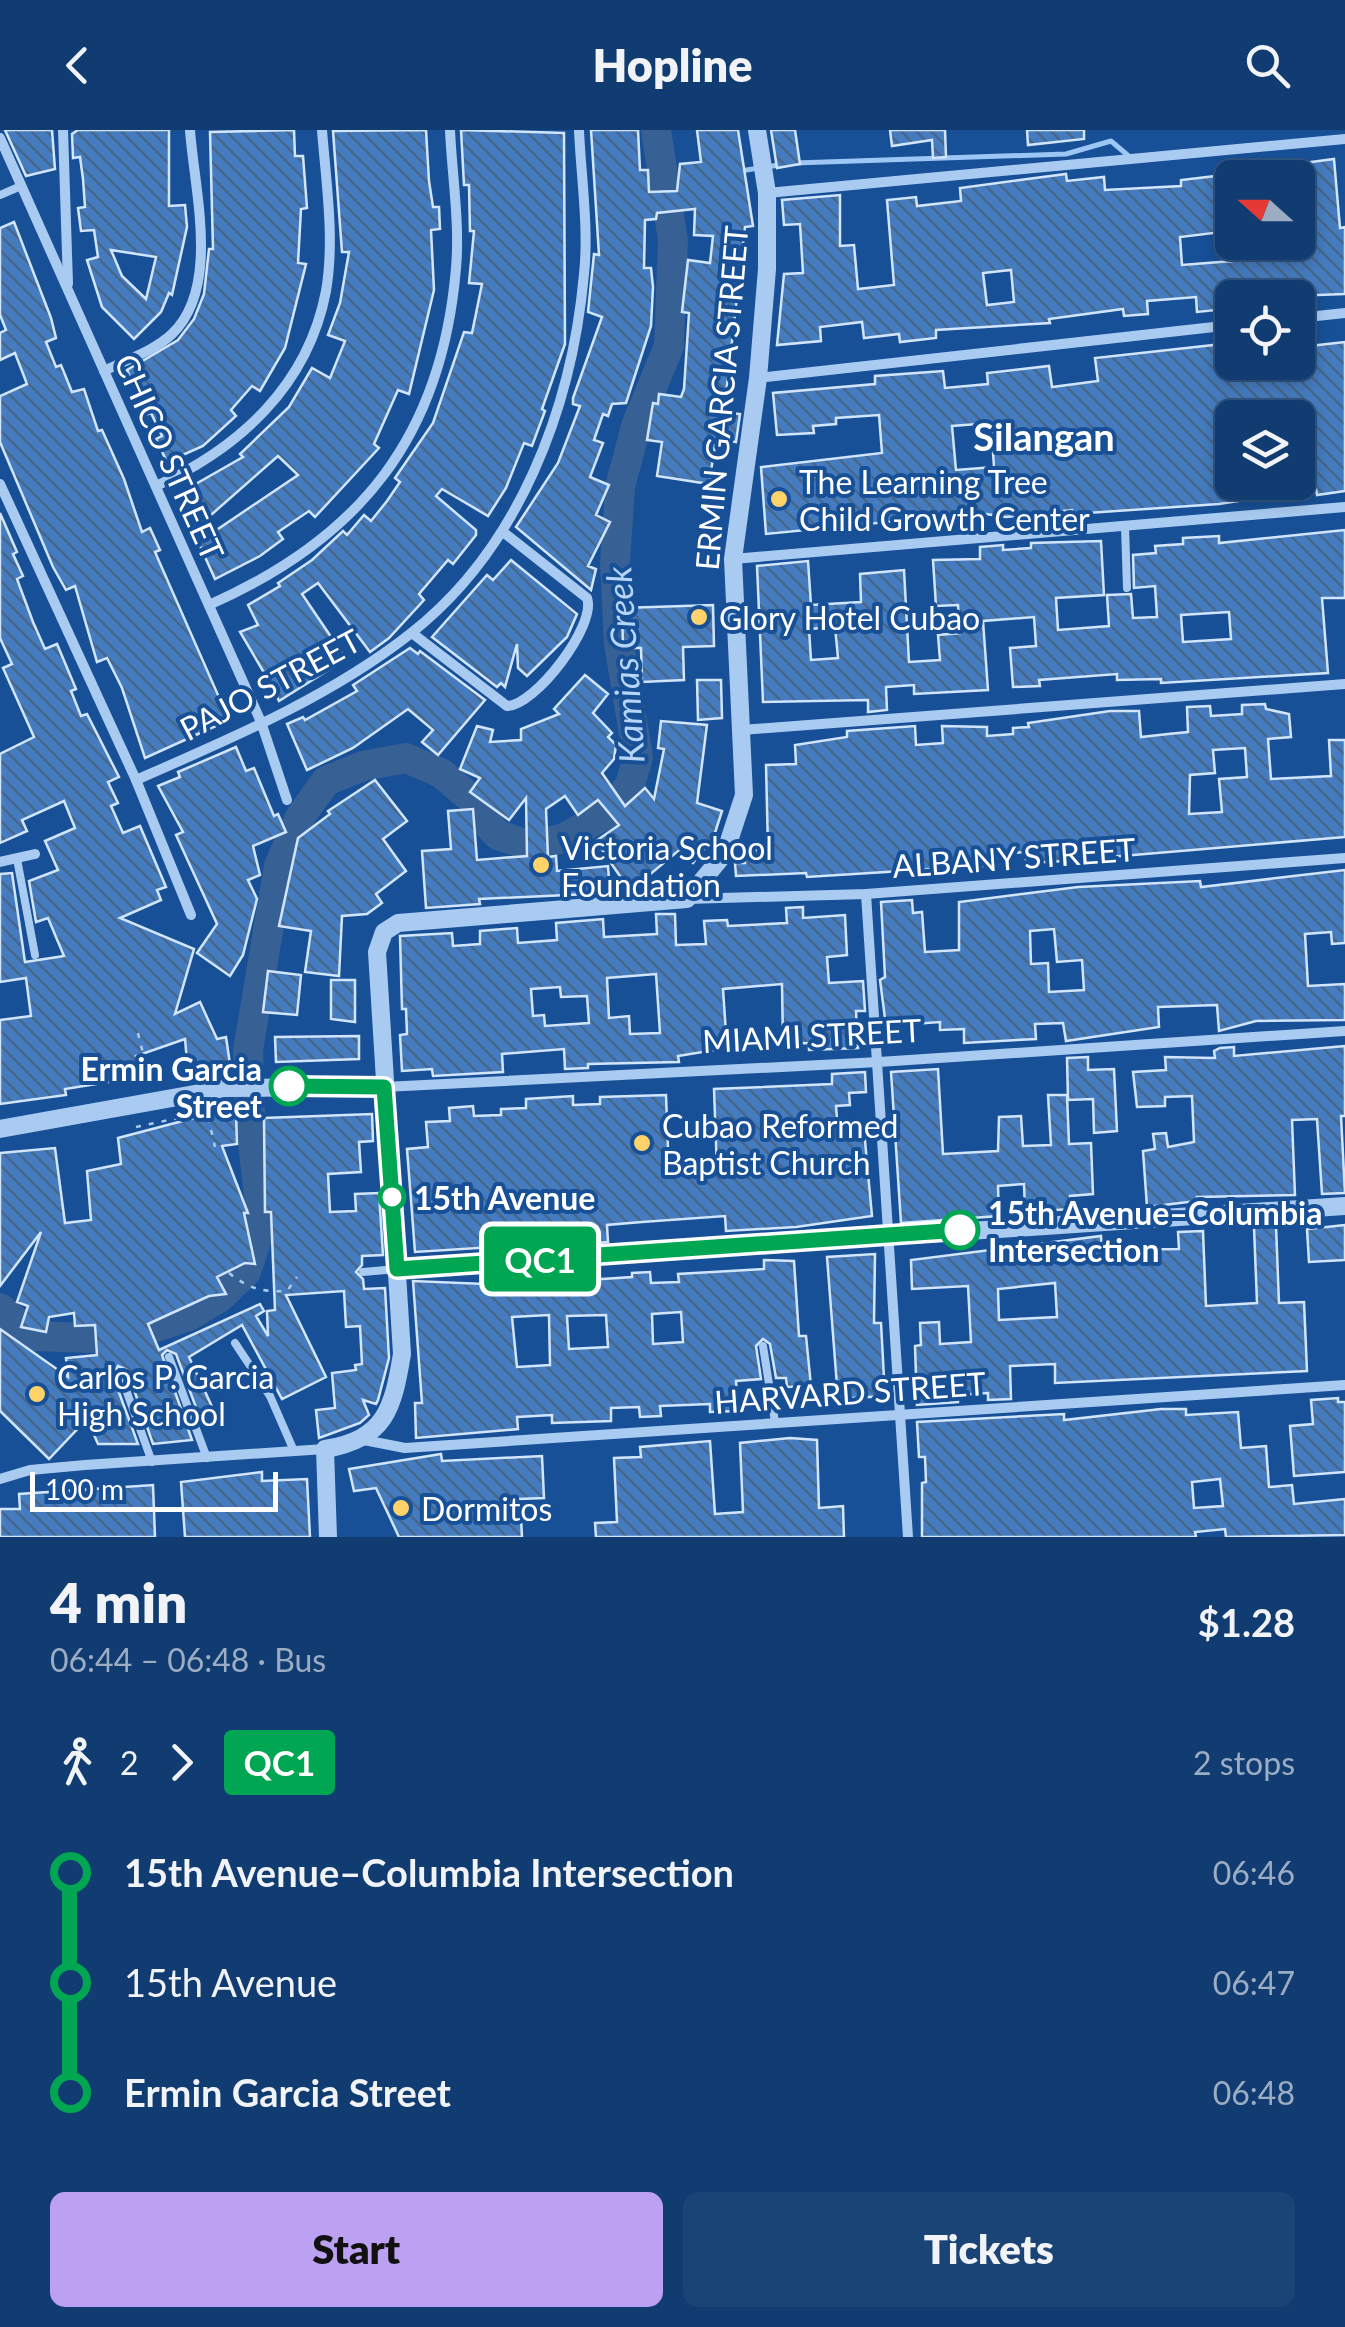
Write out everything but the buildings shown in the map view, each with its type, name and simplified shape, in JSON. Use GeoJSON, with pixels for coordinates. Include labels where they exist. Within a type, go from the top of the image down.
{"type":"FeatureCollection","features":[{"type":"Feature","properties":{"kind":"street"},"geometry":{"type":"LineString","coordinates":[[63,130],[68,290]]}},
{"type":"Feature","properties":{"kind":"street"},"geometry":{"type":"LineString","coordinates":[[104,372],[170,336],[190,304],[199,261],[190,130]]}},
{"type":"Feature","properties":{"kind":"street"},"geometry":{"type":"LineString","coordinates":[[156,486],[235,442],[266,411],[311,338],[326,291],[329,220],[322,130]]}},
{"type":"Feature","properties":{"kind":"street"},"geometry":{"type":"LineString","coordinates":[[209,605],[270,579],[318,546],[363,501],[401,451],[418,417],[447,337],[456,264],[450,130]]}},
{"type":"Feature","properties":{"kind":"street","name":"PAJO STREET"},"geometry":{"type":"LineString","coordinates":[[136,780],[330,688],[412,633],[502,532],[536,466],[568,380],[585,272],[579,130]]}},
{"type":"Feature","properties":{"kind":"street","name":"ERMIN GARCIA STREET"},"geometry":{"type":"LineString","coordinates":[[687,899],[714,869],[732,836],[744,795],[733,560],[758,378],[767,193],[756,130]]}},
{"type":"Feature","properties":{"kind":"street","name":"CHICO STREET"},"geometry":{"type":"LineString","coordinates":[[0,138],[262,722],[288,800]]}},
{"type":"Feature","properties":{"kind":"street"},"geometry":{"type":"LineString","coordinates":[[767,193],[1345,139]]}},
{"type":"Feature","properties":{"kind":"street"},"geometry":{"type":"LineString","coordinates":[[1315,316],[1345,313]]}},
{"type":"Feature","properties":{"kind":"street"},"geometry":{"type":"LineString","coordinates":[[758,378],[1215,327]]}},
{"type":"Feature","properties":{"kind":"street"},"geometry":{"type":"LineString","coordinates":[[0,484],[136,780],[191,915]]}},
{"type":"Feature","properties":{"kind":"street"},"geometry":{"type":"LineString","coordinates":[[733,560],[1345,508]]}},
{"type":"Feature","properties":{"kind":"street"},"geometry":{"type":"LineString","coordinates":[[412,633],[507,706],[522,702],[556,670],[589,616],[587,598],[502,532]]}},
{"type":"Feature","properties":{"kind":"street"},"geometry":{"type":"LineString","coordinates":[[741,730],[1345,684]]}},
{"type":"Feature","properties":{"kind":"street"},"geometry":{"type":"LineString","coordinates":[[0,862],[35,854]]}},
{"type":"Feature","properties":{"kind":"street","name":"ALBANY STREET"},"geometry":{"type":"LineString","coordinates":[[687,899],[866,894],[1345,858]]}},
{"type":"Feature","properties":{"kind":"street"},"geometry":{"type":"LineString","coordinates":[[866,894],[908,1537]]}},
{"type":"Feature","properties":{"kind":"street"},"geometry":{"type":"LineString","coordinates":[[0,1479],[30,1470],[325,1449],[360,1439],[375,1430],[394,1398],[402,1354],[378,952],[390,926],[687,899]]}},
{"type":"Feature","properties":{"kind":"street","name":"MIAMI STREET"},"geometry":{"type":"LineString","coordinates":[[0,1129],[228,1088],[384,1087],[879,1062],[1345,1031]]}},
{"type":"Feature","properties":{"kind":"street"},"geometry":{"type":"LineString","coordinates":[[397,1269],[1345,1206]]}},
{"type":"Feature","properties":{"kind":"street","name":"HARVARD STREET"},"geometry":{"type":"LineString","coordinates":[[360,1439],[405,1448],[1345,1385]]}},
{"type":"Feature","properties":{"kind":"street"},"geometry":{"type":"LineString","coordinates":[[325,1449],[328,1537]]}},
{"type":"Feature","properties":{"kind":"lane"},"geometry":{"type":"LineString","coordinates":[[0,195],[21,186]]}},
{"type":"Feature","properties":{"kind":"lane"},"geometry":{"type":"LineString","coordinates":[[1125,526],[1127,588]]}},
{"type":"Feature","properties":{"kind":"lane"},"geometry":{"type":"LineString","coordinates":[[18,859],[34,955]]}},
{"type":"Feature","properties":{"kind":"lane"},"geometry":{"type":"LineString","coordinates":[[363,1272],[397,1269]]}},
{"type":"Feature","properties":{"kind":"lane"},"geometry":{"type":"LineString","coordinates":[[234,1343],[270,1396],[294,1451]]}},
{"type":"Feature","properties":{"kind":"lane"},"geometry":{"type":"LineString","coordinates":[[763,1346],[775,1422]]}},
{"type":"Feature","properties":{"kind":"lane"},"geometry":{"type":"LineString","coordinates":[[169,1357],[208,1458]]}},
{"type":"Feature","properties":{"kind":"lane"},"geometry":{"type":"LineString","coordinates":[[120,1373],[152,1462]]}},
{"type":"Feature","properties":{"kind":"path"},"geometry":{"type":"LineString","coordinates":[[138,1033],[151,1085]]}},
{"type":"Feature","properties":{"kind":"path"},"geometry":{"type":"LineString","coordinates":[[136,1128],[208,1112],[215,1147]]}},
{"type":"Feature","properties":{"kind":"path"},"geometry":{"type":"LineString","coordinates":[[231,1275],[246,1287],[264,1292],[287,1291],[297,1277]]}},
{"type":"Feature","properties":{"kind":"waterway","name":"Kamias Creek"},"geometry":{"type":"LineString","coordinates":[[0,1308],[33,1336],[119,1339],[189,1316],[219,1298],[246,1272],[262,1223],[250,1116],[248,1050],[279,866],[300,817],[326,781],[363,766],[406,758],[441,773],[474,801],[482,818],[498,835],[530,846],[564,838],[605,815],[630,785],[638,757],[619,644],[615,563],[620,487],[636,426],[669,346],[673,240],[656,130]]}},
{"type":"Feature","properties":{"kind":"waterway"},"geometry":{"type":"LineString","coordinates":[[795,163],[1066,154],[1111,141],[1131,158]]}},
{"type":"Feature","properties":{"kind":"waterway"},"geometry":{"type":"LineString","coordinates":[[740,171],[779,165]]}},
{"type":"Feature","properties":{"kind":"waterway"},"geometry":{"type":"LineString","coordinates":[[664,184],[680,181]]}},
{"type":"Feature","properties":{"kind":"bus line","name":"QC1"},"geometry":{"type":"LineString","coordinates":[[289,1086],[384,1087],[397,1269],[960,1230]]}},
{"type":"Feature","properties":{"kind":"place","name":"The Learning Tree Child Growth Center"},"geometry":{"type":"Point","coordinates":[779,499]}},
{"type":"Feature","properties":{"kind":"place","name":"Glory Hotel Cubao"},"geometry":{"type":"Point","coordinates":[699,617]}},
{"type":"Feature","properties":{"kind":"place","name":"Victoria School Foundation"},"geometry":{"type":"Point","coordinates":[541,865]}},
{"type":"Feature","properties":{"kind":"place","name":"Ermin Garcia Street"},"geometry":{"type":"Point","coordinates":[289,1086]}},
{"type":"Feature","properties":{"kind":"place","name":"Cubao Reformed Baptist Church"},"geometry":{"type":"Point","coordinates":[642,1143]}},
{"type":"Feature","properties":{"kind":"place","name":"15th Avenue"},"geometry":{"type":"Point","coordinates":[392,1197]}},
{"type":"Feature","properties":{"kind":"place","name":"15th Avenue–Columbia Intersection"},"geometry":{"type":"Point","coordinates":[960,1230]}},
{"type":"Feature","properties":{"kind":"place","name":"Carlos P. Garcia High School"},"geometry":{"type":"Point","coordinates":[37,1394]}},
{"type":"Feature","properties":{"kind":"place","name":"Dormitos"},"geometry":{"type":"Point","coordinates":[401,1508]}},
{"type":"Feature","properties":{"kind":"district","name":"Silangan"},"geometry":{"type":"Point","coordinates":[1044,436]}}]}
